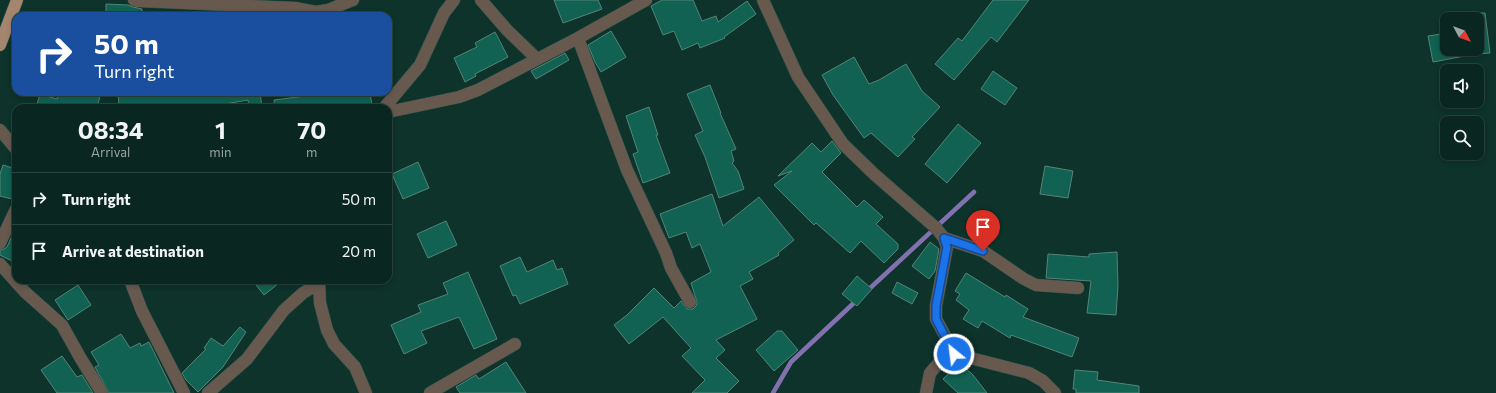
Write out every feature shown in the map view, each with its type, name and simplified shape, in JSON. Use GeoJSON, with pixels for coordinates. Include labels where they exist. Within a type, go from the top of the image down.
{"type":"FeatureCollection","features":[{"type":"Feature","properties":{"kind":"main road"},"geometry":{"type":"LineString","coordinates":[[12,12],[17,0]]}},
{"type":"Feature","properties":{"kind":"main road"},"geometry":{"type":"LineString","coordinates":[[0,45],[12,13]]}},
{"type":"Feature","properties":{"kind":"street"},"geometry":{"type":"LineString","coordinates":[[134,0],[295,8],[316,12],[328,10],[353,0]]}},
{"type":"Feature","properties":{"kind":"street"},"geometry":{"type":"LineString","coordinates":[[387,104],[420,65],[444,13],[454,0]]}},
{"type":"Feature","properties":{"kind":"street"},"geometry":{"type":"LineString","coordinates":[[481,0],[507,30],[537,59]]}},
{"type":"Feature","properties":{"kind":"street"},"geometry":{"type":"LineString","coordinates":[[392,111],[459,97],[478,90],[578,38],[646,0]]}},
{"type":"Feature","properties":{"kind":"street"},"geometry":{"type":"LineString","coordinates":[[763,0],[798,77],[842,144],[936,228],[944,238],[947,247],[936,306],[936,319],[954,354]]}},
{"type":"Feature","properties":{"kind":"street"},"geometry":{"type":"LineString","coordinates":[[578,38],[627,170],[666,253],[671,268],[690,302]]}},
{"type":"Feature","properties":{"kind":"street"},"geometry":{"type":"LineString","coordinates":[[0,130],[12,144]]}},
{"type":"Feature","properties":{"kind":"street"},"geometry":{"type":"LineString","coordinates":[[0,243],[12,218]]}},
{"type":"Feature","properties":{"kind":"street"},"geometry":{"type":"LineString","coordinates":[[944,238],[983,251],[1024,279],[1036,285],[1078,288]]}},
{"type":"Feature","properties":{"kind":"street"},"geometry":{"type":"LineString","coordinates":[[0,264],[12,277]]}},
{"type":"Feature","properties":{"kind":"street"},"geometry":{"type":"LineString","coordinates":[[18,284],[62,325],[102,393]]}},
{"type":"Feature","properties":{"kind":"street"},"geometry":{"type":"LineString","coordinates":[[132,284],[142,311],[184,393]]}},
{"type":"Feature","properties":{"kind":"street"},"geometry":{"type":"LineString","coordinates":[[208,393],[247,359],[284,310],[303,293],[316,284]]}},
{"type":"Feature","properties":{"kind":"street"},"geometry":{"type":"LineString","coordinates":[[319,284],[320,303],[327,330],[334,344],[355,367],[366,393]]}},
{"type":"Feature","properties":{"kind":"street"},"geometry":{"type":"LineString","coordinates":[[430,393],[515,344]]}},
{"type":"Feature","properties":{"kind":"street"},"geometry":{"type":"LineString","coordinates":[[926,393],[930,373],[947,352],[1029,373],[1043,381],[1055,393]]}},
{"type":"Feature","properties":{"kind":"building"},"geometry":{"type":"Polygon","coordinates":[[[554,0],[598,0],[602,9],[563,23],[554,0]]]}},
{"type":"Feature","properties":{"kind":"building"},"geometry":{"type":"Polygon","coordinates":[[[662,0],[693,0],[702,21],[716,16],[718,22],[747,1],[756,14],[724,37],[725,38],[700,48],[698,43],[682,50],[674,31],[663,35],[651,6],[662,0]]]}},
{"type":"Feature","properties":{"kind":"building"},"geometry":{"type":"Polygon","coordinates":[[[993,0],[1029,0],[997,42],[991,37],[954,80],[935,64],[958,38],[962,41],[993,0]]]}},
{"type":"Feature","properties":{"kind":"building"},"geometry":{"type":"Polygon","coordinates":[[[106,4],[128,5],[142,9],[142,12],[106,12],[106,4]]]}},
{"type":"Feature","properties":{"kind":"building"},"geometry":{"type":"Polygon","coordinates":[[[1484,13],[1485,13],[1490,53],[1484,53],[1484,13]]]}},
{"type":"Feature","properties":{"kind":"building"},"geometry":{"type":"Polygon","coordinates":[[[611,31],[626,57],[601,72],[588,45],[611,31]]]}},
{"type":"Feature","properties":{"kind":"building"},"geometry":{"type":"Polygon","coordinates":[[[495,32],[508,57],[475,74],[476,76],[465,82],[454,58],[477,47],[475,43],[495,32]]]}},
{"type":"Feature","properties":{"kind":"building"},"geometry":{"type":"Polygon","coordinates":[[[1440,34],[1440,56],[1465,56],[1433,62],[1428,36],[1440,34]]]}},
{"type":"Feature","properties":{"kind":"building"},"geometry":{"type":"Polygon","coordinates":[[[565,53],[569,60],[536,79],[531,71],[565,53]]]}},
{"type":"Feature","properties":{"kind":"building"},"geometry":{"type":"Polygon","coordinates":[[[854,57],[869,84],[879,80],[906,64],[922,91],[940,107],[912,137],[915,139],[898,157],[871,133],[864,138],[833,95],[822,75],[854,57]]]}},
{"type":"Feature","properties":{"kind":"building"},"geometry":{"type":"Polygon","coordinates":[[[993,71],[1017,88],[1005,105],[981,89],[993,71]]]}},
{"type":"Feature","properties":{"kind":"building"},"geometry":{"type":"Polygon","coordinates":[[[710,85],[720,113],[736,149],[731,151],[734,161],[732,163],[738,171],[744,189],[719,198],[705,157],[695,135],[703,131],[687,94],[710,85]]]}},
{"type":"Feature","properties":{"kind":"building"},"geometry":{"type":"Polygon","coordinates":[[[39,96],[47,96],[57,99],[58,96],[100,96],[98,104],[37,104],[39,96]]]}},
{"type":"Feature","properties":{"kind":"building"},"geometry":{"type":"Polygon","coordinates":[[[118,96],[260,96],[262,104],[248,104],[248,100],[225,104],[119,104],[118,96]]]}},
{"type":"Feature","properties":{"kind":"building"},"geometry":{"type":"Polygon","coordinates":[[[305,96],[371,96],[372,104],[274,104],[274,100],[305,96]]]}},
{"type":"Feature","properties":{"kind":"building"},"geometry":{"type":"Polygon","coordinates":[[[649,107],[658,135],[656,135],[670,173],[643,183],[633,154],[638,152],[626,116],[649,107]]]}},
{"type":"Feature","properties":{"kind":"building"},"geometry":{"type":"Polygon","coordinates":[[[958,124],[981,143],[947,183],[925,164],[958,124]]]}},
{"type":"Feature","properties":{"kind":"building"},"geometry":{"type":"Polygon","coordinates":[[[832,141],[841,153],[822,172],[857,207],[864,200],[883,217],[876,224],[898,244],[898,249],[884,263],[861,241],[850,253],[816,223],[814,225],[774,185],[792,171],[778,176],[812,143],[821,152],[832,141]]]}},
{"type":"Feature","properties":{"kind":"building"},"geometry":{"type":"Polygon","coordinates":[[[418,162],[429,188],[403,199],[392,174],[418,162]]]}},
{"type":"Feature","properties":{"kind":"building"},"geometry":{"type":"Polygon","coordinates":[[[3,165],[12,168],[12,199],[0,196],[0,174],[3,165]]]}},
{"type":"Feature","properties":{"kind":"building"},"geometry":{"type":"Polygon","coordinates":[[[1045,166],[1073,171],[1068,198],[1040,194],[1045,166]]]}},
{"type":"Feature","properties":{"kind":"building"},"geometry":{"type":"Polygon","coordinates":[[[712,194],[723,226],[759,197],[794,240],[778,253],[779,255],[749,272],[753,279],[740,286],[757,319],[716,340],[725,350],[716,358],[739,381],[727,393],[692,393],[705,380],[682,356],[691,348],[663,317],[629,344],[614,325],[627,315],[654,288],[674,308],[681,301],[687,309],[693,309],[696,306],[697,302],[691,283],[711,272],[700,244],[692,248],[686,232],[669,238],[660,214],[712,194]]]}},
{"type":"Feature","properties":{"kind":"building"},"geometry":{"type":"Polygon","coordinates":[[[446,221],[457,245],[428,258],[417,234],[446,221]]]}},
{"type":"Feature","properties":{"kind":"building"},"geometry":{"type":"Polygon","coordinates":[[[12,236],[12,261],[0,255],[0,250],[7,247],[12,236]]]}},
{"type":"Feature","properties":{"kind":"building"},"geometry":{"type":"Polygon","coordinates":[[[930,242],[939,249],[935,271],[929,279],[912,266],[930,242]]]}},
{"type":"Feature","properties":{"kind":"building"},"geometry":{"type":"Polygon","coordinates":[[[1117,252],[1118,286],[1116,315],[1087,313],[1091,281],[1046,278],[1048,254],[1089,257],[1089,254],[1117,252]]]}},
{"type":"Feature","properties":{"kind":"building"},"geometry":{"type":"Polygon","coordinates":[[[520,257],[527,272],[553,260],[557,270],[562,268],[568,284],[520,304],[516,295],[513,296],[500,266],[520,257]]]}},
{"type":"Feature","properties":{"kind":"building"},"geometry":{"type":"Polygon","coordinates":[[[468,272],[497,339],[474,349],[459,317],[421,331],[427,343],[404,354],[391,325],[421,312],[418,305],[448,294],[443,283],[468,272]]]}},
{"type":"Feature","properties":{"kind":"building"},"geometry":{"type":"Polygon","coordinates":[[[966,273],[1028,309],[1023,317],[1079,338],[1072,357],[1011,335],[1010,338],[982,321],[978,328],[963,319],[969,310],[956,300],[960,294],[955,291],[966,273]]]}},
{"type":"Feature","properties":{"kind":"building"},"geometry":{"type":"Polygon","coordinates":[[[857,276],[872,289],[857,306],[842,294],[857,276]]]}},
{"type":"Feature","properties":{"kind":"building"},"geometry":{"type":"Polygon","coordinates":[[[897,282],[918,293],[912,304],[892,293],[897,282]]]}},
{"type":"Feature","properties":{"kind":"building"},"geometry":{"type":"Polygon","coordinates":[[[255,284],[278,284],[264,295],[255,284]]]}},
{"type":"Feature","properties":{"kind":"building"},"geometry":{"type":"Polygon","coordinates":[[[78,285],[91,305],[68,320],[55,300],[78,285]]]}},
{"type":"Feature","properties":{"kind":"building"},"geometry":{"type":"Polygon","coordinates":[[[240,327],[246,332],[223,367],[198,392],[186,380],[182,373],[206,349],[204,348],[211,338],[223,346],[240,327]]]}},
{"type":"Feature","properties":{"kind":"building"},"geometry":{"type":"Polygon","coordinates":[[[777,331],[782,331],[798,350],[774,371],[756,350],[777,331]]]}},
{"type":"Feature","properties":{"kind":"building"},"geometry":{"type":"Polygon","coordinates":[[[121,334],[130,348],[140,343],[141,346],[149,342],[174,393],[109,393],[95,367],[99,365],[91,352],[121,334]]]}},
{"type":"Feature","properties":{"kind":"building"},"geometry":{"type":"Polygon","coordinates":[[[62,356],[77,377],[82,375],[93,393],[57,393],[41,370],[62,356]]]}},
{"type":"Feature","properties":{"kind":"building"},"geometry":{"type":"Polygon","coordinates":[[[506,362],[526,393],[460,393],[456,387],[476,375],[479,379],[506,362]]]}},
{"type":"Feature","properties":{"kind":"building"},"geometry":{"type":"Polygon","coordinates":[[[960,363],[973,375],[987,393],[958,393],[943,379],[960,363]]]}},
{"type":"Feature","properties":{"kind":"building"},"geometry":{"type":"Polygon","coordinates":[[[1075,370],[1098,372],[1097,380],[1139,386],[1139,393],[1076,393],[1076,389],[1073,389],[1075,370]]]}},
{"type":"Feature","properties":{"kind":"waterway"},"geometry":{"type":"LineString","coordinates":[[867,291],[974,192]]}},
{"type":"Feature","properties":{"kind":"waterway"},"geometry":{"type":"LineString","coordinates":[[773,393],[791,362],[857,300]]}},
{"type":"Feature","properties":{"kind":"route"},"geometry":{"type":"LineString","coordinates":[[954,354],[936,319],[936,306],[947,247],[944,238],[983,251]]}}]}
